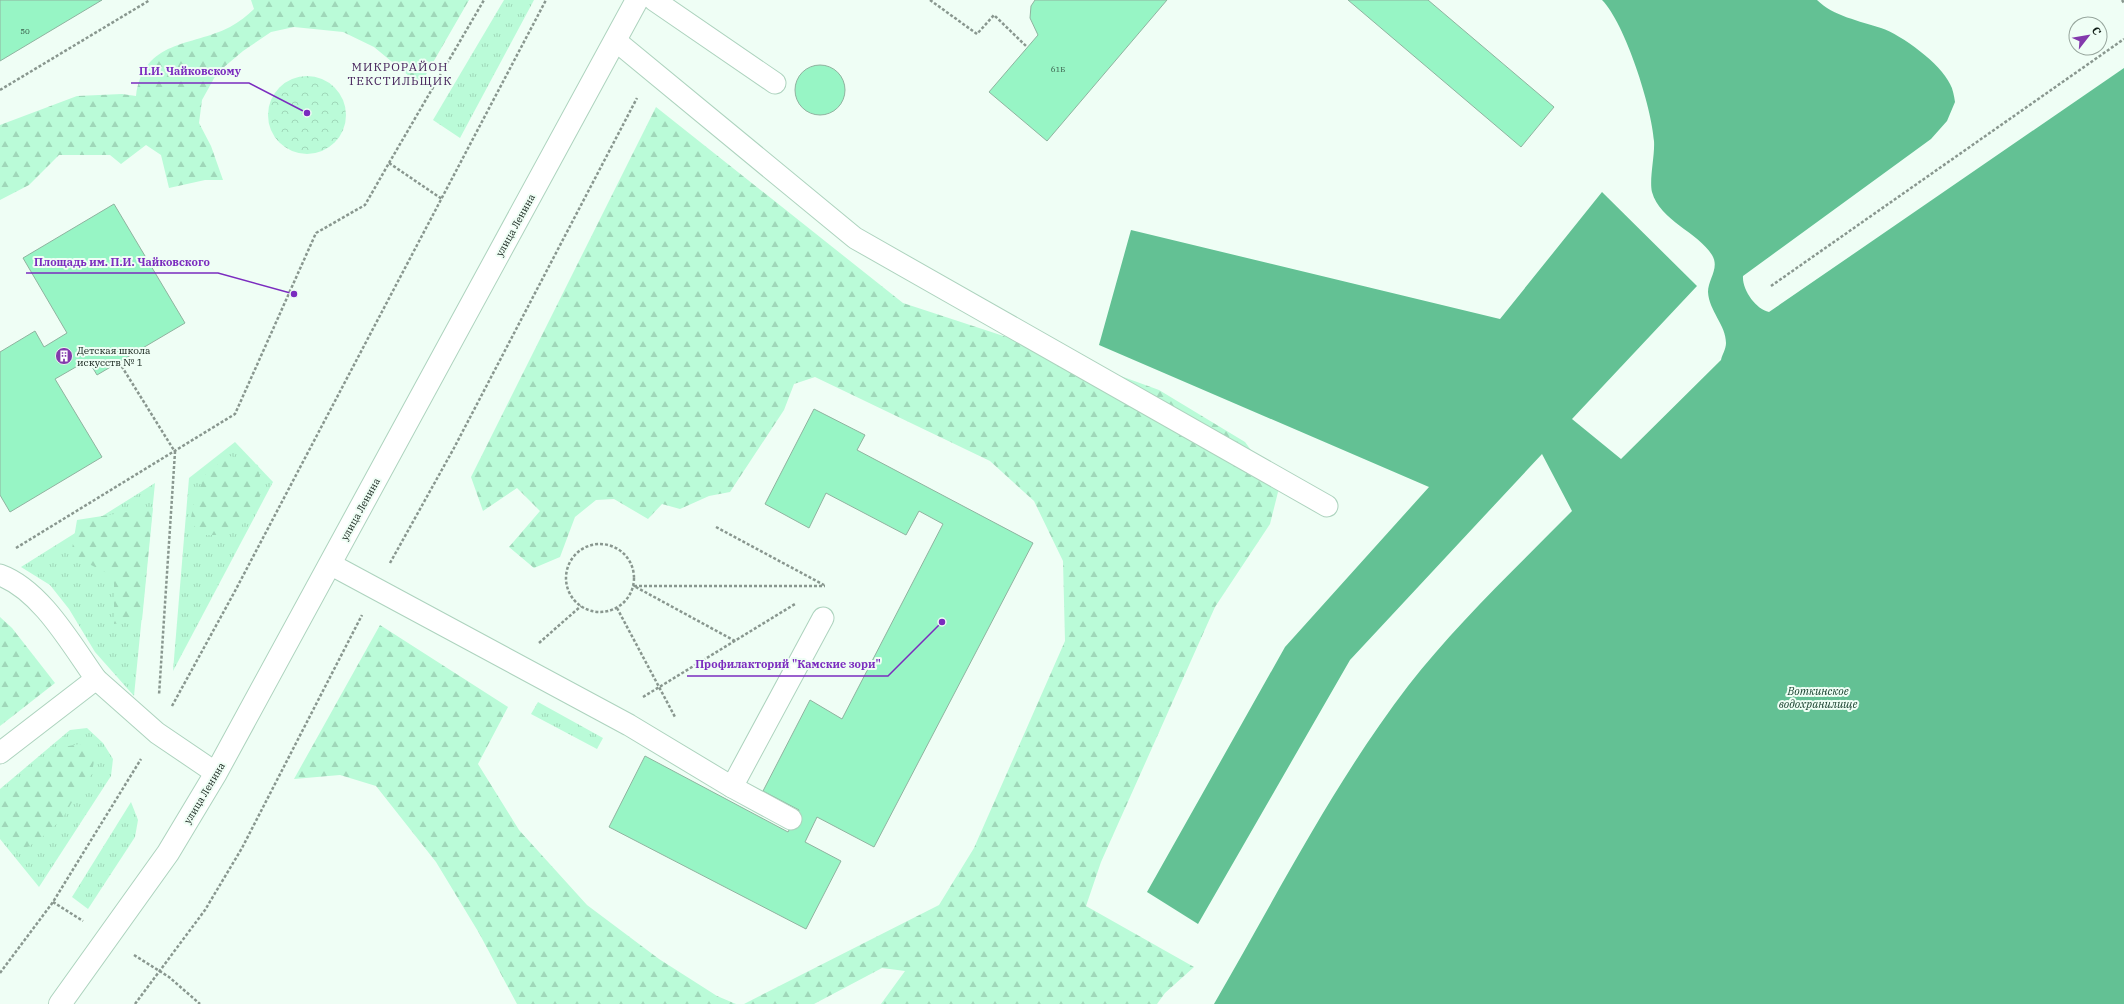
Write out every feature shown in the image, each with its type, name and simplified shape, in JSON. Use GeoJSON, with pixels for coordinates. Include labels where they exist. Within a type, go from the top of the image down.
{"type":"FeatureCollection","features":[{"type":"Feature","properties":{"kind":"street","name":"улица Ленина"},"geometry":{"type":"LineString","coordinates":[[60,1004],[168,853],[216,773],[637,0]]}},
{"type":"Feature","properties":{"kind":"lane"},"geometry":{"type":"LineString","coordinates":[[654,0],[775,83]]}},
{"type":"Feature","properties":{"kind":"lane"},"geometry":{"type":"LineString","coordinates":[[616,41],[855,238],[1327,506]]}},
{"type":"Feature","properties":{"kind":"lane"},"geometry":{"type":"LineString","coordinates":[[330,564],[612,716],[732,787],[791,819]]}},
{"type":"Feature","properties":{"kind":"lane"},"geometry":{"type":"LineString","coordinates":[[0,575],[12,580],[47,610],[96,679],[157,733],[216,773]]}},
{"type":"Feature","properties":{"kind":"lane"},"geometry":{"type":"LineString","coordinates":[[732,787],[823,618]]}},
{"type":"Feature","properties":{"kind":"lane"},"geometry":{"type":"LineString","coordinates":[[0,753],[96,679]]}},
{"type":"Feature","properties":{"kind":"path"},"geometry":{"type":"LineString","coordinates":[[0,90],[150,0]]}},
{"type":"Feature","properties":{"kind":"path"},"geometry":{"type":"LineString","coordinates":[[14,550],[235,414],[316,233],[365,205],[484,0]]}},
{"type":"Feature","properties":{"kind":"path"},"geometry":{"type":"LineString","coordinates":[[0,973],[53,902],[157,733],[235,591],[546,0]]}},
{"type":"Feature","properties":{"kind":"path"},"geometry":{"type":"LineString","coordinates":[[930,0],[977,34],[994,15],[1026,47]]}},
{"type":"Feature","properties":{"kind":"path"},"geometry":{"type":"LineString","coordinates":[[1772,286],[2124,39]]}},
{"type":"Feature","properties":{"kind":"path"},"geometry":{"type":"LineString","coordinates":[[135,1004],[205,910],[242,848],[376,589],[454,448],[651,70]]}},
{"type":"Feature","properties":{"kind":"path"},"geometry":{"type":"LineString","coordinates":[[389,163],[442,199]]}},
{"type":"Feature","properties":{"kind":"path"},"geometry":{"type":"LineString","coordinates":[[119,362],[175,452],[157,733]]}},
{"type":"Feature","properties":{"kind":"path"},"geometry":{"type":"LineString","coordinates":[[716,526],[825,586]]}},
{"type":"Feature","properties":{"kind":"path"},"geometry":{"type":"LineString","coordinates":[[601,545],[617,549],[626,556],[632,565],[634,586],[629,597],[617,608],[602,613],[591,611],[581,606],[573,598],[568,588],[566,576],[569,565],[575,556],[584,548],[601,545]]}},
{"type":"Feature","properties":{"kind":"path"},"geometry":{"type":"LineString","coordinates":[[634,586],[825,586]]}},
{"type":"Feature","properties":{"kind":"path"},"geometry":{"type":"LineString","coordinates":[[634,586],[735,641]]}},
{"type":"Feature","properties":{"kind":"path"},"geometry":{"type":"LineString","coordinates":[[818,590],[825,586]]}},
{"type":"Feature","properties":{"kind":"path"},"geometry":{"type":"LineString","coordinates":[[612,716],[799,601]]}},
{"type":"Feature","properties":{"kind":"path"},"geometry":{"type":"LineString","coordinates":[[515,664],[581,606]]}},
{"type":"Feature","properties":{"kind":"path"},"geometry":{"type":"LineString","coordinates":[[617,608],[678,723]]}},
{"type":"Feature","properties":{"kind":"path"},"geometry":{"type":"LineString","coordinates":[[0,969],[4,968]]}},
{"type":"Feature","properties":{"kind":"path"},"geometry":{"type":"LineString","coordinates":[[159,972],[169,976],[200,1004]]}},
{"type":"Feature","properties":{"kind":"green space"},"geometry":{"type":"Polygon","coordinates":[[[251,0],[469,0],[420,85],[374,47],[343,32],[294,27],[271,32],[243,51],[217,73],[202,100],[199,123],[211,146],[223,180],[205,180],[169,188],[161,155],[146,145],[121,164],[110,155],[59,155],[29,185],[0,200],[0,125],[77,96],[122,94],[136,96],[141,77],[149,64],[159,54],[171,48],[230,27],[254,9],[251,0]]]}},
{"type":"Feature","properties":{"kind":"green space"},"geometry":{"type":"Polygon","coordinates":[[[504,0],[534,0],[460,138],[433,120],[504,0]]]}},
{"type":"Feature","properties":{"kind":"green space"},"geometry":{"type":"Polygon","coordinates":[[[307,76],[322,79],[329,83],[339,93],[343,100],[346,115],[343,130],[339,137],[329,147],[322,151],[307,154],[292,151],[285,147],[275,137],[271,130],[268,115],[271,100],[275,93],[285,83],[292,79],[307,76]]]}},
{"type":"Feature","properties":{"kind":"green space"},"geometry":{"type":"Polygon","coordinates":[[[656,107],[903,303],[1074,359],[1159,390],[1245,442],[1279,488],[1270,524],[1215,607],[1101,862],[1086,906],[1194,967],[1165,993],[1157,1004],[881,1004],[905,971],[882,968],[814,1004],[744,1004],[939,905],[974,848],[1065,641],[1063,561],[1034,501],[990,461],[815,377],[794,384],[784,410],[730,492],[709,496],[680,509],[662,504],[648,519],[614,499],[596,500],[575,517],[560,557],[534,568],[509,547],[540,511],[517,488],[483,511],[471,477],[656,107]]]}},
{"type":"Feature","properties":{"kind":"green space"},"geometry":{"type":"Polygon","coordinates":[[[235,442],[273,482],[173,671],[189,478],[235,442]]]}},
{"type":"Feature","properties":{"kind":"green space"},"geometry":{"type":"Polygon","coordinates":[[[231,456],[258,465],[261,488],[257,506],[240,527],[223,535],[204,535],[190,522],[195,499],[207,471],[231,456]]]}},
{"type":"Feature","properties":{"kind":"green space"},"geometry":{"type":"Polygon","coordinates":[[[155,483],[134,696],[95,652],[69,609],[50,585],[21,567],[155,483]]]}},
{"type":"Feature","properties":{"kind":"green space"},"geometry":{"type":"Polygon","coordinates":[[[153,508],[142,620],[114,624],[114,582],[105,572],[71,555],[77,520],[153,508]]]}},
{"type":"Feature","properties":{"kind":"green space"},"geometry":{"type":"Polygon","coordinates":[[[0,617],[12,628],[55,683],[0,726],[0,617]]]}},
{"type":"Feature","properties":{"kind":"green space"},"geometry":{"type":"Polygon","coordinates":[[[380,625],[508,707],[478,764],[519,830],[587,905],[659,959],[717,996],[736,1004],[517,1004],[479,933],[436,862],[376,786],[340,775],[294,779],[380,625]]]}},
{"type":"Feature","properties":{"kind":"green space"},"geometry":{"type":"Polygon","coordinates":[[[538,702],[603,738],[597,749],[531,714],[538,702]]]}},
{"type":"Feature","properties":{"kind":"green space"},"geometry":{"type":"Polygon","coordinates":[[[87,728],[103,743],[113,759],[111,776],[39,887],[0,839],[0,789],[70,730],[87,728]]]}},
{"type":"Feature","properties":{"kind":"green space"},"geometry":{"type":"Polygon","coordinates":[[[80,744],[95,753],[92,774],[78,792],[62,819],[39,840],[17,853],[0,830],[0,800],[57,748],[80,744]]]}},
{"type":"Feature","properties":{"kind":"green space"},"geometry":{"type":"Polygon","coordinates":[[[131,802],[138,820],[135,837],[88,909],[72,897],[131,802]]]}},
{"type":"Feature","properties":{"kind":"water","name":"Воткинское водохранилище"},"geometry":{"type":"Polygon","coordinates":[[[1602,0],[1817,0],[1823,6],[1839,14],[1881,28],[1899,37],[1930,59],[1950,84],[1953,90],[1955,102],[1947,121],[1931,139],[1743,276],[1747,293],[1759,307],[1769,312],[2124,68],[2124,1004],[1214,1004],[1330,801],[1381,723],[1408,686],[1446,640],[1487,596],[1572,511],[1542,454],[1350,660],[1198,924],[1147,892],[1285,647],[1429,487],[1099,345],[1131,230],[1500,319],[1602,192],[1697,286],[1572,419],[1621,459],[1721,360],[1726,343],[1723,330],[1709,299],[1708,287],[1715,264],[1712,255],[1706,247],[1663,211],[1656,202],[1652,192],[1651,181],[1654,141],[1643,88],[1620,27],[1611,11],[1602,0]]]}},
{"type":"Feature","properties":{"kind":"building"},"geometry":{"type":"Polygon","coordinates":[[[0,0],[102,0],[0,61],[0,0]]]}},
{"type":"Feature","properties":{"kind":"building"},"geometry":{"type":"Polygon","coordinates":[[[1035,0],[1167,0],[1047,141],[989,92],[1038,35],[1030,18],[1031,6],[1035,0]]]}},
{"type":"Feature","properties":{"kind":"building"},"geometry":{"type":"Polygon","coordinates":[[[1348,0],[1428,0],[1554,107],[1521,147],[1348,0]]]}},
{"type":"Feature","properties":{"kind":"building"},"geometry":{"type":"Polygon","coordinates":[[[820,65],[834,69],[841,76],[845,90],[841,104],[834,111],[820,115],[806,111],[799,104],[795,90],[799,76],[806,69],[820,65]]]}},
{"type":"Feature","properties":{"kind":"building","name":"Детская школа искусств № 1"},"geometry":{"type":"Polygon","coordinates":[[[114,204],[185,323],[97,375],[88,360],[55,379],[102,457],[10,512],[0,495],[0,352],[35,331],[44,347],[67,333],[23,258],[114,204]]]}},
{"type":"Feature","properties":{"kind":"building"},"geometry":{"type":"Polygon","coordinates":[[[814,409],[865,435],[857,450],[1033,543],[874,847],[817,817],[805,842],[841,861],[806,929],[609,827],[645,756],[788,832],[799,810],[763,791],[810,700],[842,719],[943,524],[919,511],[906,535],[826,493],[809,528],[765,504],[814,409]]]}},
{"type":"Feature","properties":{"kind":"place","name":"П.И. Чайковскому"},"geometry":{"type":"Point","coordinates":[307,113]}},
{"type":"Feature","properties":{"kind":"place","name":"Площадь им. П.И. Чайковского"},"geometry":{"type":"Point","coordinates":[294,294]}},
{"type":"Feature","properties":{"kind":"place","name":"Детская школа искусств № 1"},"geometry":{"type":"Point","coordinates":[64,356]}},
{"type":"Feature","properties":{"kind":"place","name":"Профилакторий \"Камские зори\""},"geometry":{"type":"Point","coordinates":[942,622]}},
{"type":"Feature","properties":{"kind":"district","name":"МИКРОРАЙОН ТЕКСТИЛЬЩИК"},"geometry":{"type":"Point","coordinates":[400,74]}}]}
